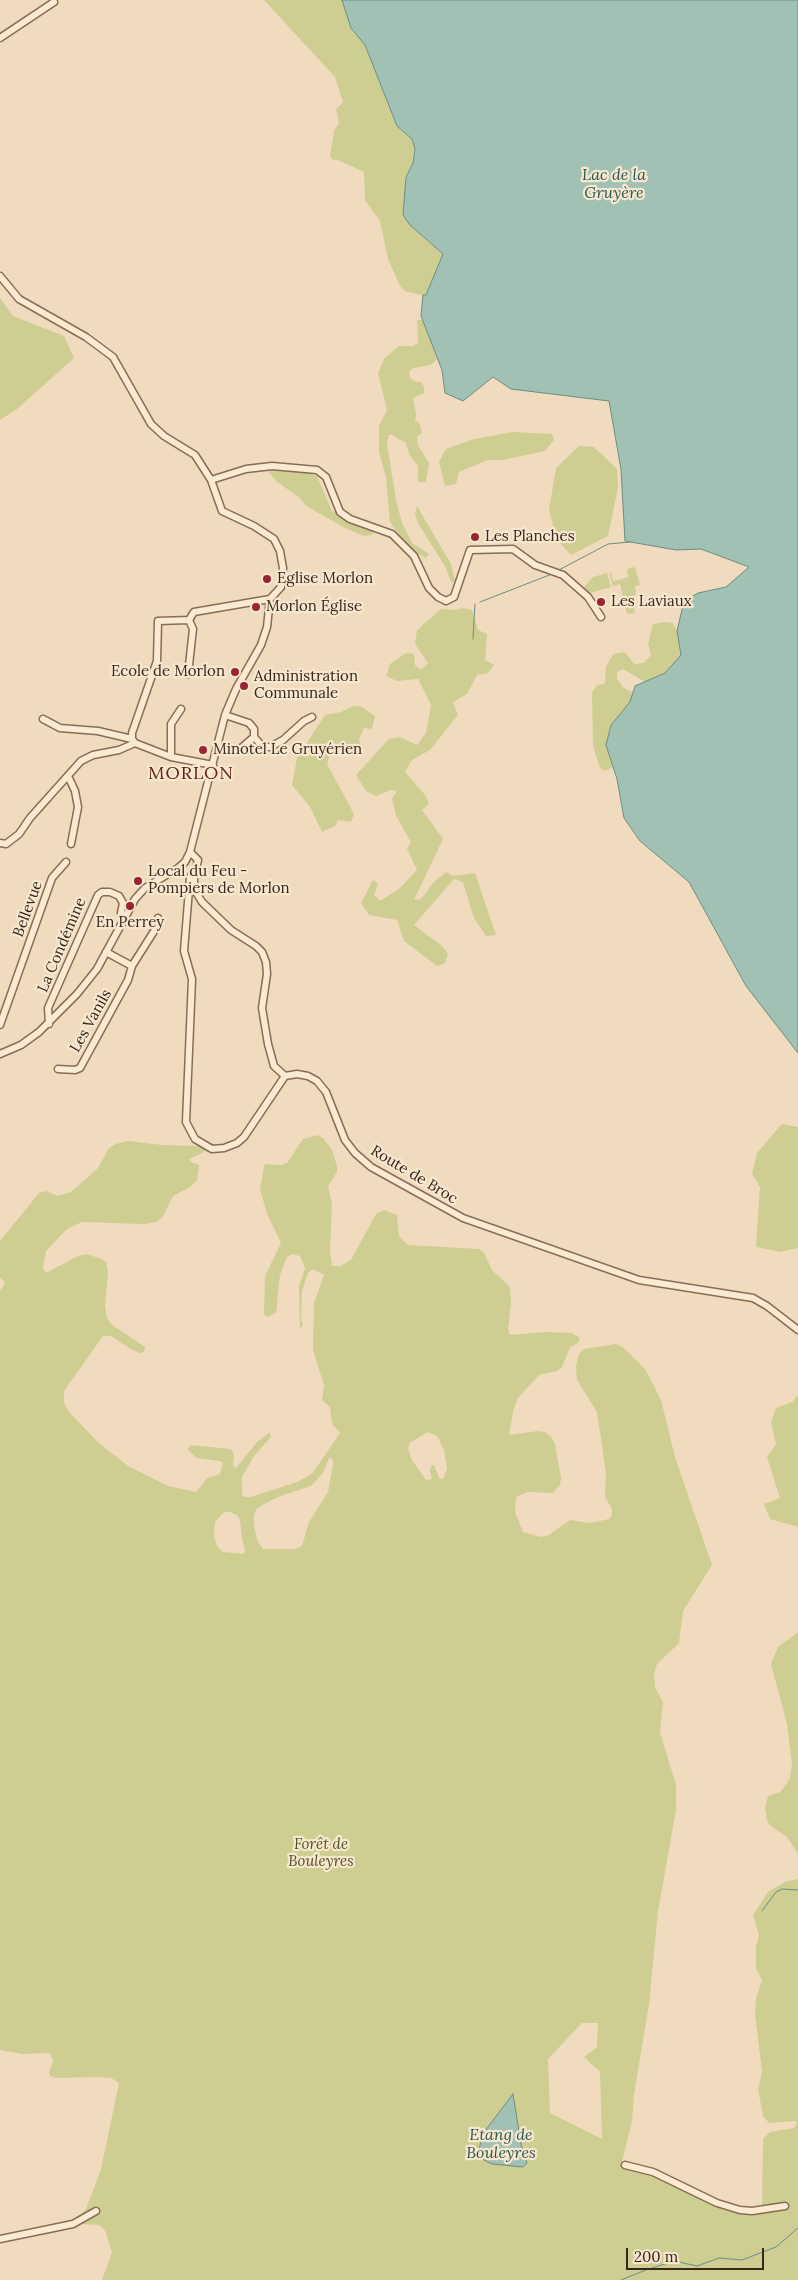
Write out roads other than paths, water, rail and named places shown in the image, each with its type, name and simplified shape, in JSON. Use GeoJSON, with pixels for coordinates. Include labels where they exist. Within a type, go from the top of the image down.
{"type":"FeatureCollection","features":[{"type":"Feature","properties":{"kind":"street"},"geometry":{"type":"LineString","coordinates":[[0,38],[54,2]]}},
{"type":"Feature","properties":{"kind":"street"},"geometry":{"type":"LineString","coordinates":[[0,276],[19,298],[86,337],[113,357],[151,424],[164,436],[194,455],[211,480],[222,511],[254,526],[274,539],[280,551],[283,568],[281,587],[270,599],[267,627],[261,646],[236,690],[225,715],[190,852],[178,868],[157,880],[140,893],[87,983],[49,1024],[21,1045],[0,1054]]}},
{"type":"Feature","properties":{"kind":"street"},"geometry":{"type":"LineString","coordinates":[[211,480],[246,470],[272,466],[317,470],[326,476],[340,512],[350,519],[392,534],[414,556],[429,588],[438,597],[446,601],[454,597],[470,550],[502,547],[513,549],[536,564],[563,575],[588,597],[601,617]]}},
{"type":"Feature","properties":{"kind":"street"},"geometry":{"type":"LineString","coordinates":[[189,620],[194,612],[270,599]]}},
{"type":"Feature","properties":{"kind":"street"},"geometry":{"type":"LineString","coordinates":[[188,674],[193,629],[189,620]]}},
{"type":"Feature","properties":{"kind":"street"},"geometry":{"type":"LineString","coordinates":[[133,741],[157,661],[158,621],[189,620]]}},
{"type":"Feature","properties":{"kind":"street"},"geometry":{"type":"LineString","coordinates":[[171,757],[171,724],[181,709]]}},
{"type":"Feature","properties":{"kind":"street"},"geometry":{"type":"LineString","coordinates":[[225,715],[249,723],[254,728],[254,737],[263,747],[270,747],[283,740],[304,721],[312,717]]}},
{"type":"Feature","properties":{"kind":"street"},"geometry":{"type":"LineString","coordinates":[[43,719],[60,728],[98,731],[133,741],[171,757],[213,765]]}},
{"type":"Feature","properties":{"kind":"street"},"geometry":{"type":"LineString","coordinates":[[217,751],[240,749],[254,737]]}},
{"type":"Feature","properties":{"kind":"street"},"geometry":{"type":"LineString","coordinates":[[0,843],[6,844],[19,834],[81,761],[133,741]]}},
{"type":"Feature","properties":{"kind":"street"},"geometry":{"type":"LineString","coordinates":[[68,776],[75,791],[78,807],[71,844]]}},
{"type":"Feature","properties":{"kind":"street"},"geometry":{"type":"LineString","coordinates":[[190,852],[198,860],[201,864],[193,884],[197,895],[231,930],[259,948],[265,959],[267,974],[262,1008],[268,1044],[274,1066],[285,1076],[244,1137],[237,1143],[224,1148],[212,1149],[195,1139],[189,1131],[186,1122],[192,979],[184,951],[190,877],[196,869],[198,860]]}},
{"type":"Feature","properties":{"kind":"street","name":"Bellevue"},"geometry":{"type":"LineString","coordinates":[[0,1025],[52,878],[66,862]]}},
{"type":"Feature","properties":{"kind":"street","name":"La Condémine"},"geometry":{"type":"LineString","coordinates":[[49,1024],[48,1008],[98,895],[102,892],[110,892],[119,896],[123,903],[121,913],[123,920]]}},
{"type":"Feature","properties":{"kind":"street","name":"Les Vanils"},"geometry":{"type":"LineString","coordinates":[[58,1068],[75,1070],[80,1068],[110,1016],[132,966],[156,928],[158,918]]}},
{"type":"Feature","properties":{"kind":"street"},"geometry":{"type":"LineString","coordinates":[[106,952],[132,966]]}},
{"type":"Feature","properties":{"kind":"street","name":"Route de Broc"},"geometry":{"type":"LineString","coordinates":[[285,1076],[298,1074],[308,1076],[317,1081],[326,1092],[346,1140],[355,1153],[371,1167],[463,1218],[638,1280],[748,1296],[767,1306],[798,1330]]}},
{"type":"Feature","properties":{"kind":"street"},"geometry":{"type":"LineString","coordinates":[[624,2165],[654,2172],[717,2203],[740,2210],[752,2211],[786,2206]]}},
{"type":"Feature","properties":{"kind":"street"},"geometry":{"type":"LineString","coordinates":[[0,2239],[73,2224],[96,2211]]}},
{"type":"Feature","properties":{"kind":"water","name":"Lac de la Gruyère"},"geometry":{"type":"Polygon","coordinates":[[[342,0],[798,0],[798,1053],[746,986],[689,882],[640,841],[624,818],[617,779],[606,745],[611,725],[630,702],[635,686],[665,673],[681,655],[677,631],[684,601],[698,593],[726,587],[749,567],[701,549],[676,550],[625,541],[621,469],[609,401],[511,389],[493,377],[463,401],[445,393],[442,370],[421,316],[423,295],[426,295],[443,254],[410,225],[403,215],[406,177],[413,163],[415,149],[412,139],[397,126],[365,45],[351,28],[342,0]]]}},
{"type":"Feature","properties":{"kind":"water","name":"Etang de Bouleyres"},"geometry":{"type":"Polygon","coordinates":[[[513,2094],[521,2144],[527,2163],[523,2167],[492,2164],[482,2159],[479,2150],[485,2131],[513,2094]]]}},
{"type":"Feature","properties":{"kind":"waterway"},"geometry":{"type":"LineString","coordinates":[[557,571],[608,544],[630,542]]}},
{"type":"Feature","properties":{"kind":"waterway"},"geometry":{"type":"LineString","coordinates":[[480,602],[552,574]]}},
{"type":"Feature","properties":{"kind":"waterway"},"geometry":{"type":"LineString","coordinates":[[473,639],[475,604]]}},
{"type":"Feature","properties":{"kind":"waterway"},"geometry":{"type":"LineString","coordinates":[[762,1911],[776,1892],[782,1889],[798,1890]]}},
{"type":"Feature","properties":{"kind":"waterway"},"geometry":{"type":"LineString","coordinates":[[652,2268],[674,2261],[697,2266],[719,2258],[742,2260],[776,2247],[798,2228]]}},
{"type":"Feature","properties":{"kind":"waterway"},"geometry":{"type":"LineString","coordinates":[[621,2280],[646,2270]]}},
{"type":"Feature","properties":{"kind":"place","name":"Les Planches"},"geometry":{"type":"Point","coordinates":[475,537]}},
{"type":"Feature","properties":{"kind":"place","name":"Eglise Morlon"},"geometry":{"type":"Point","coordinates":[267,579]}},
{"type":"Feature","properties":{"kind":"place","name":"Les Laviaux"},"geometry":{"type":"Point","coordinates":[601,602]}},
{"type":"Feature","properties":{"kind":"place","name":"Morlon Église"},"geometry":{"type":"Point","coordinates":[256,607]}},
{"type":"Feature","properties":{"kind":"place","name":"Ecole de Morlon"},"geometry":{"type":"Point","coordinates":[235,672]}},
{"type":"Feature","properties":{"kind":"place","name":"Administration Communale"},"geometry":{"type":"Point","coordinates":[244,686]}},
{"type":"Feature","properties":{"kind":"place","name":"Minotel Le Gruyérien"},"geometry":{"type":"Point","coordinates":[203,750]}},
{"type":"Feature","properties":{"kind":"place","name":"Local du Feu - Pompiers de Morlon"},"geometry":{"type":"Point","coordinates":[138,881]}},
{"type":"Feature","properties":{"kind":"place","name":"En Perrey"},"geometry":{"type":"Point","coordinates":[130,906]}},
{"type":"Feature","properties":{"kind":"district","name":"MORLON"},"geometry":{"type":"Point","coordinates":[191,774]}},
{"type":"Feature","properties":{"kind":"park label","name":"Forêt de Bouleyres"},"geometry":{"type":"Point","coordinates":[321,1854]}}]}
